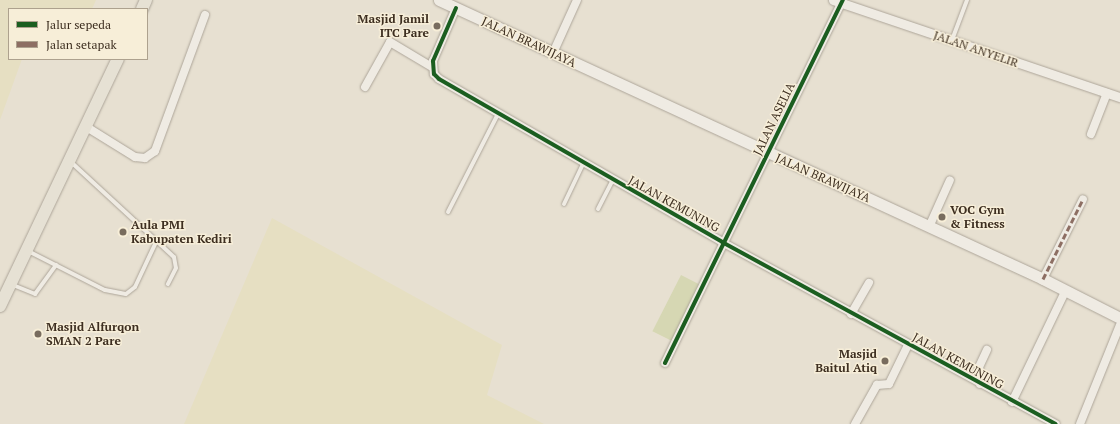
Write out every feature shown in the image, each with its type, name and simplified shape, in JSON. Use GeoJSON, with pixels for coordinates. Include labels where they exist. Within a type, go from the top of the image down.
{"type":"FeatureCollection","features":[{"type":"Feature","properties":{"kind":"main road","name":"JALAN BRAWIJAYA"},"geometry":{"type":"LineString","coordinates":[[447,3],[769,154],[1044,279],[1120,318]]}},
{"type":"Feature","properties":{"kind":"main road"},"geometry":{"type":"LineString","coordinates":[[0,306],[118,60]]}},
{"type":"Feature","properties":{"kind":"street"},"geometry":{"type":"LineString","coordinates":[[553,53],[577,0]]}},
{"type":"Feature","properties":{"kind":"street","name":"JALAN ANYELIR"},"geometry":{"type":"LineString","coordinates":[[839,1],[952,41],[1120,97]]}},
{"type":"Feature","properties":{"kind":"street","name":"JALAN ASELIA"},"geometry":{"type":"LineString","coordinates":[[665,363],[722,242],[769,154],[839,1]]}},
{"type":"Feature","properties":{"kind":"street"},"geometry":{"type":"LineString","coordinates":[[365,87],[390,42],[432,67],[447,3]]}},
{"type":"Feature","properties":{"kind":"street"},"geometry":{"type":"LineString","coordinates":[[85,126],[135,157],[145,158],[155,151],[205,15]]}},
{"type":"Feature","properties":{"kind":"street","name":"JALAN KEMUNING"},"geometry":{"type":"LineString","coordinates":[[432,67],[439,79],[583,164],[851,314],[1012,402],[1056,424]]}},
{"type":"Feature","properties":{"kind":"street"},"geometry":{"type":"LineString","coordinates":[[1091,134],[1107,93]]}},
{"type":"Feature","properties":{"kind":"street"},"geometry":{"type":"LineString","coordinates":[[929,227],[950,180]]}},
{"type":"Feature","properties":{"kind":"street"},"geometry":{"type":"LineString","coordinates":[[1044,279],[1083,199]]}},
{"type":"Feature","properties":{"kind":"street"},"geometry":{"type":"LineString","coordinates":[[851,314],[869,283]]}},
{"type":"Feature","properties":{"kind":"street"},"geometry":{"type":"LineString","coordinates":[[1012,402],[1066,290]]}},
{"type":"Feature","properties":{"kind":"street"},"geometry":{"type":"LineString","coordinates":[[1080,424],[1120,325]]}},
{"type":"Feature","properties":{"kind":"street"},"geometry":{"type":"LineString","coordinates":[[855,424],[877,385],[889,384],[908,345]]}},
{"type":"Feature","properties":{"kind":"street"},"geometry":{"type":"LineString","coordinates":[[980,384],[979,367],[987,350]]}},
{"type":"Feature","properties":{"kind":"lane"},"geometry":{"type":"LineString","coordinates":[[952,41],[967,0]]}},
{"type":"Feature","properties":{"kind":"lane"},"geometry":{"type":"LineString","coordinates":[[448,212],[498,114]]}},
{"type":"Feature","properties":{"kind":"lane"},"geometry":{"type":"LineString","coordinates":[[69,160],[157,240],[176,262],[168,284]]}},
{"type":"Feature","properties":{"kind":"lane"},"geometry":{"type":"LineString","coordinates":[[564,204],[583,164]]}},
{"type":"Feature","properties":{"kind":"lane"},"geometry":{"type":"LineString","coordinates":[[598,209],[612,180]]}},
{"type":"Feature","properties":{"kind":"lane"},"geometry":{"type":"LineString","coordinates":[[26,250],[105,290],[126,294],[135,286],[157,240]]}},
{"type":"Feature","properties":{"kind":"lane"},"geometry":{"type":"LineString","coordinates":[[10,284],[35,294],[56,264]]}},
{"type":"Feature","properties":{"kind":"shaded area"},"geometry":{"type":"Polygon","coordinates":[[[0,0],[96,0],[92,8],[8,8],[8,60],[22,60],[0,120],[0,0]]]}},
{"type":"Feature","properties":{"kind":"shaded area"},"geometry":{"type":"Polygon","coordinates":[[[272,218],[502,345],[487,395],[544,424],[184,424],[272,218]]]}},
{"type":"Feature","properties":{"kind":"green space"},"geometry":{"type":"Polygon","coordinates":[[[681,275],[701,285],[672,341],[652,331],[681,275]]]}},
{"type":"Feature","properties":{"kind":"marked path"},"geometry":{"type":"LineString","coordinates":[[1043,279],[1083,199]]}},
{"type":"Feature","properties":{"kind":"cycle path"},"geometry":{"type":"LineString","coordinates":[[665,363],[843,0]]}},
{"type":"Feature","properties":{"kind":"cycle path"},"geometry":{"type":"LineString","coordinates":[[456,8],[433,61],[434,74],[439,79],[722,242],[1056,424]]}},
{"type":"Feature","properties":{"kind":"place","name":"Masjid Jamil ITC Pare"},"geometry":{"type":"Point","coordinates":[437,26]}},
{"type":"Feature","properties":{"kind":"place","name":"VOC Gym & Fitness"},"geometry":{"type":"Point","coordinates":[942,217]}},
{"type":"Feature","properties":{"kind":"place","name":"Aula PMI Kabupaten Kediri"},"geometry":{"type":"Point","coordinates":[123,232]}},
{"type":"Feature","properties":{"kind":"place","name":"Masjid Alfurqon SMAN 2 Pare"},"geometry":{"type":"Point","coordinates":[38,334]}},
{"type":"Feature","properties":{"kind":"place","name":"Masjid Baitul Atiq"},"geometry":{"type":"Point","coordinates":[885,361]}}]}
